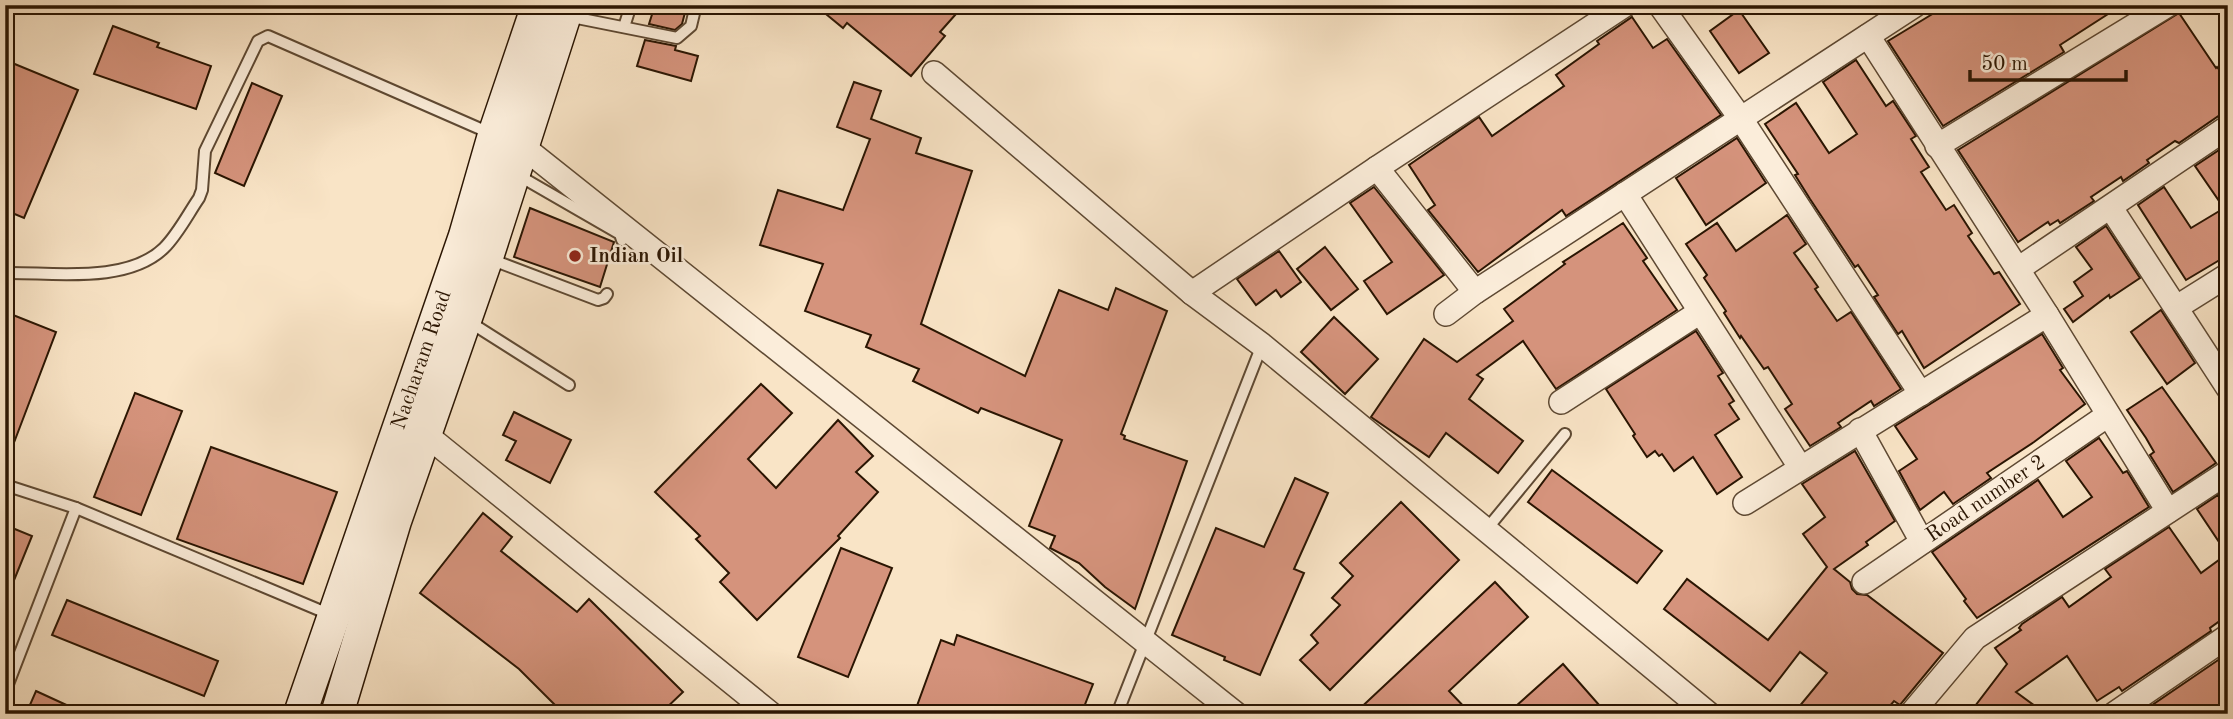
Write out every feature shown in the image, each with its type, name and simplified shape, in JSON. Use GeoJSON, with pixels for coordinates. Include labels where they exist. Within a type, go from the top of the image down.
{"type":"FeatureCollection","features":[{"type":"Feature","properties":{"kind":"main road","name":"Nacharam Road"},"geometry":{"type":"LineString","coordinates":[[337,714],[391,533],[487,257],[510,151],[557,9]]}},
{"type":"Feature","properties":{"kind":"main road","name":"Nacharam Road"},"geometry":{"type":"LineString","coordinates":[[300,714],[465,236],[510,151]]}},
{"type":"Feature","properties":{"kind":"street"},"geometry":{"type":"LineString","coordinates":[[1192,293],[1625,5]]}},
{"type":"Feature","properties":{"kind":"street"},"geometry":{"type":"LineString","coordinates":[[1660,5],[1741,119],[1920,394]]}},
{"type":"Feature","properties":{"kind":"street"},"geometry":{"type":"LineString","coordinates":[[1446,314],[1475,292],[1915,5]]}},
{"type":"Feature","properties":{"kind":"street"},"geometry":{"type":"LineString","coordinates":[[1937,146],[2164,6]]}},
{"type":"Feature","properties":{"kind":"street"},"geometry":{"type":"LineString","coordinates":[[1868,37],[2047,315],[2168,512]]}},
{"type":"Feature","properties":{"kind":"street"},"geometry":{"type":"LineString","coordinates":[[934,73],[1192,293],[1262,345],[1709,714]]}},
{"type":"Feature","properties":{"kind":"street"},"geometry":{"type":"LineString","coordinates":[[2018,270],[2228,127]]}},
{"type":"Feature","properties":{"kind":"street"},"geometry":{"type":"LineString","coordinates":[[510,151],[1236,714]]}},
{"type":"Feature","properties":{"kind":"street"},"geometry":{"type":"LineString","coordinates":[[1377,168],[1475,292]]}},
{"type":"Feature","properties":{"kind":"street"},"geometry":{"type":"LineString","coordinates":[[1625,194],[1800,467]]}},
{"type":"Feature","properties":{"kind":"street"},"geometry":{"type":"LineString","coordinates":[[2111,208],[2228,388]]}},
{"type":"Feature","properties":{"kind":"street"},"geometry":{"type":"LineString","coordinates":[[2177,307],[2228,275]]}},
{"type":"Feature","properties":{"kind":"street"},"geometry":{"type":"LineString","coordinates":[[1561,402],[1700,313]]}},
{"type":"Feature","properties":{"kind":"street"},"geometry":{"type":"LineString","coordinates":[[1745,503],[2047,315]]}},
{"type":"Feature","properties":{"kind":"street","name":"Road number 2"},"geometry":{"type":"LineString","coordinates":[[1864,582],[2108,415]]}},
{"type":"Feature","properties":{"kind":"street"},"geometry":{"type":"LineString","coordinates":[[1860,430],[1923,542]]}},
{"type":"Feature","properties":{"kind":"street"},"geometry":{"type":"LineString","coordinates":[[425,434],[771,714]]}},
{"type":"Feature","properties":{"kind":"street"},"geometry":{"type":"LineString","coordinates":[[1911,714],[1975,638],[2228,472]]}},
{"type":"Feature","properties":{"kind":"street"},"geometry":{"type":"LineString","coordinates":[[2114,714],[2227,638]]}},
{"type":"Feature","properties":{"kind":"lane"},"geometry":{"type":"LineString","coordinates":[[624,27],[631,5]]}},
{"type":"Feature","properties":{"kind":"lane"},"geometry":{"type":"LineString","coordinates":[[557,9],[677,38],[691,26],[696,5]]}},
{"type":"Feature","properties":{"kind":"lane"},"geometry":{"type":"LineString","coordinates":[[11,273],[112,273],[147,261],[165,247],[199,198],[205,151],[258,40],[268,36],[510,151],[620,233],[622,240]]}},
{"type":"Feature","properties":{"kind":"lane"},"geometry":{"type":"LineString","coordinates":[[487,257],[598,300],[607,294]]}},
{"type":"Feature","properties":{"kind":"lane"},"geometry":{"type":"LineString","coordinates":[[466,319],[569,385]]}},
{"type":"Feature","properties":{"kind":"lane"},"geometry":{"type":"LineString","coordinates":[[1117,714],[1262,345]]}},
{"type":"Feature","properties":{"kind":"lane"},"geometry":{"type":"LineString","coordinates":[[1486,530],[1565,433]]}},
{"type":"Feature","properties":{"kind":"lane"},"geometry":{"type":"LineString","coordinates":[[5,485],[76,508],[334,616]]}},
{"type":"Feature","properties":{"kind":"lane"},"geometry":{"type":"LineString","coordinates":[[5,692],[76,508]]}},
{"type":"Feature","properties":{"kind":"building"},"geometry":{"type":"Polygon","coordinates":[[[655,5],[687,5],[682,24],[675,30],[649,24],[655,5]]]}},
{"type":"Feature","properties":{"kind":"building"},"geometry":{"type":"Polygon","coordinates":[[[815,5],[964,5],[940,32],[945,36],[911,76],[847,23],[843,28],[815,5]]]}},
{"type":"Feature","properties":{"kind":"building"},"geometry":{"type":"Polygon","coordinates":[[[1956,5],[2122,5],[2060,45],[2064,52],[1943,126],[1888,41],[1944,7],[1947,11],[1956,5]]]}},
{"type":"Feature","properties":{"kind":"building"},"geometry":{"type":"Polygon","coordinates":[[[1739,10],[1769,53],[1739,73],[1710,31],[1739,10]]]}},
{"type":"Feature","properties":{"kind":"building"},"geometry":{"type":"Polygon","coordinates":[[[2179,13],[2216,68],[2228,81],[2228,113],[2220,115],[2179,143],[2175,141],[2123,181],[2121,177],[2091,197],[2094,201],[2060,223],[2058,220],[2050,225],[2048,222],[2018,242],[1958,150],[2179,13]]]}},
{"type":"Feature","properties":{"kind":"building"},"geometry":{"type":"Polygon","coordinates":[[[1632,17],[1653,48],[1667,39],[1721,115],[1566,216],[1562,210],[1478,272],[1428,210],[1435,205],[1409,165],[1479,117],[1492,136],[1564,86],[1556,75],[1599,44],[1597,41],[1632,17]]]}},
{"type":"Feature","properties":{"kind":"building"},"geometry":{"type":"Polygon","coordinates":[[[113,26],[159,43],[157,47],[211,66],[196,109],[94,74],[113,26]]]}},
{"type":"Feature","properties":{"kind":"building"},"geometry":{"type":"Polygon","coordinates":[[[645,40],[676,46],[675,50],[698,56],[691,81],[637,66],[645,40]]]}},
{"type":"Feature","properties":{"kind":"building"},"geometry":{"type":"Polygon","coordinates":[[[5,60],[78,90],[24,218],[5,210],[5,60]]]}},
{"type":"Feature","properties":{"kind":"building"},"geometry":{"type":"Polygon","coordinates":[[[1856,60],[1886,106],[1893,101],[1916,136],[1911,139],[1929,167],[1921,172],[1946,210],[1954,205],[1972,233],[1968,236],[1994,274],[1999,272],[2020,304],[1924,368],[1902,331],[1898,334],[1874,297],[1878,295],[1858,265],[1855,267],[1810,199],[1795,175],[1798,174],[1765,124],[1796,103],[1829,153],[1857,134],[1823,82],[1856,60]]]}},
{"type":"Feature","properties":{"kind":"building"},"geometry":{"type":"Polygon","coordinates":[[[854,82],[881,91],[871,119],[921,138],[916,153],[972,171],[921,324],[1025,376],[1059,290],[1108,310],[1116,288],[1167,311],[1121,434],[1125,436],[1124,439],[1187,461],[1135,609],[1079,563],[1050,548],[1055,536],[1029,526],[1062,440],[981,408],[978,413],[913,381],[919,369],[866,347],[871,335],[805,311],[823,264],[760,245],[778,190],[843,210],[870,139],[837,127],[854,82]]]}},
{"type":"Feature","properties":{"kind":"building"},"geometry":{"type":"Polygon","coordinates":[[[252,83],[282,96],[244,186],[215,173],[252,83]]]}},
{"type":"Feature","properties":{"kind":"building"},"geometry":{"type":"Polygon","coordinates":[[[1737,138],[1766,183],[1706,225],[1676,178],[1737,138]]]}},
{"type":"Feature","properties":{"kind":"building"},"geometry":{"type":"Polygon","coordinates":[[[2228,144],[2228,214],[2195,166],[2228,144]]]}},
{"type":"Feature","properties":{"kind":"building"},"geometry":{"type":"Polygon","coordinates":[[[1374,187],[1444,275],[1387,314],[1364,281],[1392,262],[1350,203],[1374,187]]]}},
{"type":"Feature","properties":{"kind":"building"},"geometry":{"type":"Polygon","coordinates":[[[2164,187],[2191,228],[2221,210],[2228,221],[2228,255],[2186,280],[2138,205],[2164,187]]]}},
{"type":"Feature","properties":{"kind":"building"},"geometry":{"type":"Polygon","coordinates":[[[530,208],[614,242],[600,287],[514,257],[530,208]]]}},
{"type":"Feature","properties":{"kind":"building"},"geometry":{"type":"Polygon","coordinates":[[[1787,215],[1806,244],[1794,253],[1818,287],[1815,289],[1837,321],[1851,312],[1901,389],[1874,406],[1871,401],[1838,423],[1841,427],[1810,446],[1785,409],[1792,404],[1768,367],[1764,369],[1741,336],[1740,338],[1704,278],[1707,275],[1686,244],[1717,223],[1736,251],[1787,215]]]}},
{"type":"Feature","properties":{"kind":"building"},"geometry":{"type":"Polygon","coordinates":[[[1623,223],[1647,258],[1643,261],[1677,310],[1556,389],[1523,341],[1477,375],[1483,379],[1469,399],[1523,441],[1498,473],[1446,433],[1429,457],[1371,417],[1424,339],[1457,362],[1513,321],[1504,309],[1565,264],[1563,262],[1623,223]]]}},
{"type":"Feature","properties":{"kind":"building"},"geometry":{"type":"Polygon","coordinates":[[[2106,226],[2140,278],[2110,298],[2109,295],[2073,322],[2064,309],[2083,296],[2074,282],[2092,269],[2076,247],[2106,226]]]}},
{"type":"Feature","properties":{"kind":"building"},"geometry":{"type":"Polygon","coordinates":[[[1325,247],[1358,289],[1331,310],[1297,269],[1325,247]]]}},
{"type":"Feature","properties":{"kind":"building"},"geometry":{"type":"Polygon","coordinates":[[[1279,251],[1301,282],[1281,297],[1276,290],[1256,305],[1237,279],[1279,251]]]}},
{"type":"Feature","properties":{"kind":"building"},"geometry":{"type":"Polygon","coordinates":[[[2161,310],[2195,363],[2167,384],[2131,332],[2161,310]]]}},
{"type":"Feature","properties":{"kind":"building"},"geometry":{"type":"Polygon","coordinates":[[[13,315],[56,332],[7,461],[5,335],[13,315]]]}},
{"type":"Feature","properties":{"kind":"building"},"geometry":{"type":"Polygon","coordinates":[[[1334,317],[1378,359],[1345,394],[1301,352],[1334,317]]]}},
{"type":"Feature","properties":{"kind":"building"},"geometry":{"type":"Polygon","coordinates":[[[1696,331],[1723,373],[1718,376],[1734,401],[1729,404],[1739,419],[1715,435],[1742,477],[1717,494],[1693,457],[1674,471],[1662,454],[1659,456],[1655,451],[1647,457],[1606,389],[1696,331]]]}},
{"type":"Feature","properties":{"kind":"building"},"geometry":{"type":"Polygon","coordinates":[[[2042,334],[2063,368],[2060,370],[2085,404],[1987,473],[1991,478],[1953,504],[1944,492],[1920,510],[1899,471],[1917,459],[1895,426],[2042,334]]]}},
{"type":"Feature","properties":{"kind":"building"},"geometry":{"type":"Polygon","coordinates":[[[761,384],[792,413],[748,459],[776,488],[838,420],[873,456],[856,472],[878,492],[838,536],[840,538],[757,620],[720,582],[729,573],[696,539],[700,536],[655,492],[761,384]]]}},
{"type":"Feature","properties":{"kind":"building"},"geometry":{"type":"Polygon","coordinates":[[[2162,387],[2216,463],[2173,492],[2150,455],[2154,452],[2127,410],[2162,387]]]}},
{"type":"Feature","properties":{"kind":"building"},"geometry":{"type":"Polygon","coordinates":[[[135,393],[182,411],[141,515],[94,497],[135,393]]]}},
{"type":"Feature","properties":{"kind":"building"},"geometry":{"type":"Polygon","coordinates":[[[514,412],[571,440],[550,483],[506,460],[516,441],[503,435],[514,412]]]}},
{"type":"Feature","properties":{"kind":"building"},"geometry":{"type":"Polygon","coordinates":[[[2099,438],[2123,473],[2127,471],[2149,507],[1977,618],[1932,552],[2038,480],[2063,517],[2092,497],[2066,461],[2099,438]]]}},
{"type":"Feature","properties":{"kind":"building"},"geometry":{"type":"Polygon","coordinates":[[[211,447],[337,492],[303,584],[177,539],[211,447]]]}},
{"type":"Feature","properties":{"kind":"building"},"geometry":{"type":"Polygon","coordinates":[[[1855,451],[1895,521],[1866,542],[1868,545],[1834,569],[1850,582],[1857,594],[1867,595],[1943,653],[1900,705],[1894,701],[1883,714],[1793,714],[1827,673],[1800,652],[1770,691],[1664,609],[1687,579],[1768,640],[1827,567],[1803,534],[1825,517],[1802,484],[1855,451]]]}},
{"type":"Feature","properties":{"kind":"building"},"geometry":{"type":"Polygon","coordinates":[[[1552,470],[1662,551],[1637,583],[1528,502],[1552,470]]]}},
{"type":"Feature","properties":{"kind":"building"},"geometry":{"type":"Polygon","coordinates":[[[1295,478],[1328,493],[1294,569],[1304,573],[1260,675],[1172,635],[1216,528],[1264,547],[1295,478]]]}},
{"type":"Feature","properties":{"kind":"building"},"geometry":{"type":"Polygon","coordinates":[[[2218,495],[2228,510],[2228,615],[2210,628],[2211,631],[2122,691],[2119,687],[2097,701],[2067,656],[2016,692],[2046,714],[1969,714],[2007,664],[1995,648],[2021,630],[2019,628],[2022,624],[2062,597],[2069,607],[2111,577],[2105,569],[2169,527],[2201,573],[2227,554],[2197,509],[2218,495]]]}},
{"type":"Feature","properties":{"kind":"building"},"geometry":{"type":"Polygon","coordinates":[[[1401,502],[1459,560],[1330,690],[1300,660],[1318,643],[1311,635],[1340,605],[1332,598],[1353,576],[1340,563],[1401,502]]]}},
{"type":"Feature","properties":{"kind":"building"},"geometry":{"type":"Polygon","coordinates":[[[483,513],[512,537],[501,551],[577,612],[589,599],[683,692],[660,714],[564,714],[519,669],[420,593],[483,513]]]}},
{"type":"Feature","properties":{"kind":"building"},"geometry":{"type":"Polygon","coordinates":[[[5,525],[32,536],[6,600],[5,600],[5,525]]]}},
{"type":"Feature","properties":{"kind":"building"},"geometry":{"type":"Polygon","coordinates":[[[841,548],[892,568],[848,677],[798,657],[841,548]]]}},
{"type":"Feature","properties":{"kind":"building"},"geometry":{"type":"Polygon","coordinates":[[[1495,582],[1528,617],[1449,691],[1471,714],[1354,714],[1495,582]]]}},
{"type":"Feature","properties":{"kind":"building"},"geometry":{"type":"Polygon","coordinates":[[[67,600],[218,661],[204,696],[52,635],[67,600]]]}},
{"type":"Feature","properties":{"kind":"building"},"geometry":{"type":"Polygon","coordinates":[[[957,635],[1093,684],[1082,712],[1064,706],[1061,714],[914,714],[941,640],[954,645],[957,635]]]}},
{"type":"Feature","properties":{"kind":"building"},"geometry":{"type":"Polygon","coordinates":[[[2227,654],[2228,714],[2139,714],[2227,654]]]}},
{"type":"Feature","properties":{"kind":"building"},"geometry":{"type":"Polygon","coordinates":[[[1563,664],[1607,714],[1507,714],[1563,664]]]}},
{"type":"Feature","properties":{"kind":"building"},"geometry":{"type":"Polygon","coordinates":[[[36,691],[86,714],[26,714],[36,691]]]}},
{"type":"Feature","properties":{"kind":"place","name":"Indian Oil"},"geometry":{"type":"Point","coordinates":[575,256]}}]}
